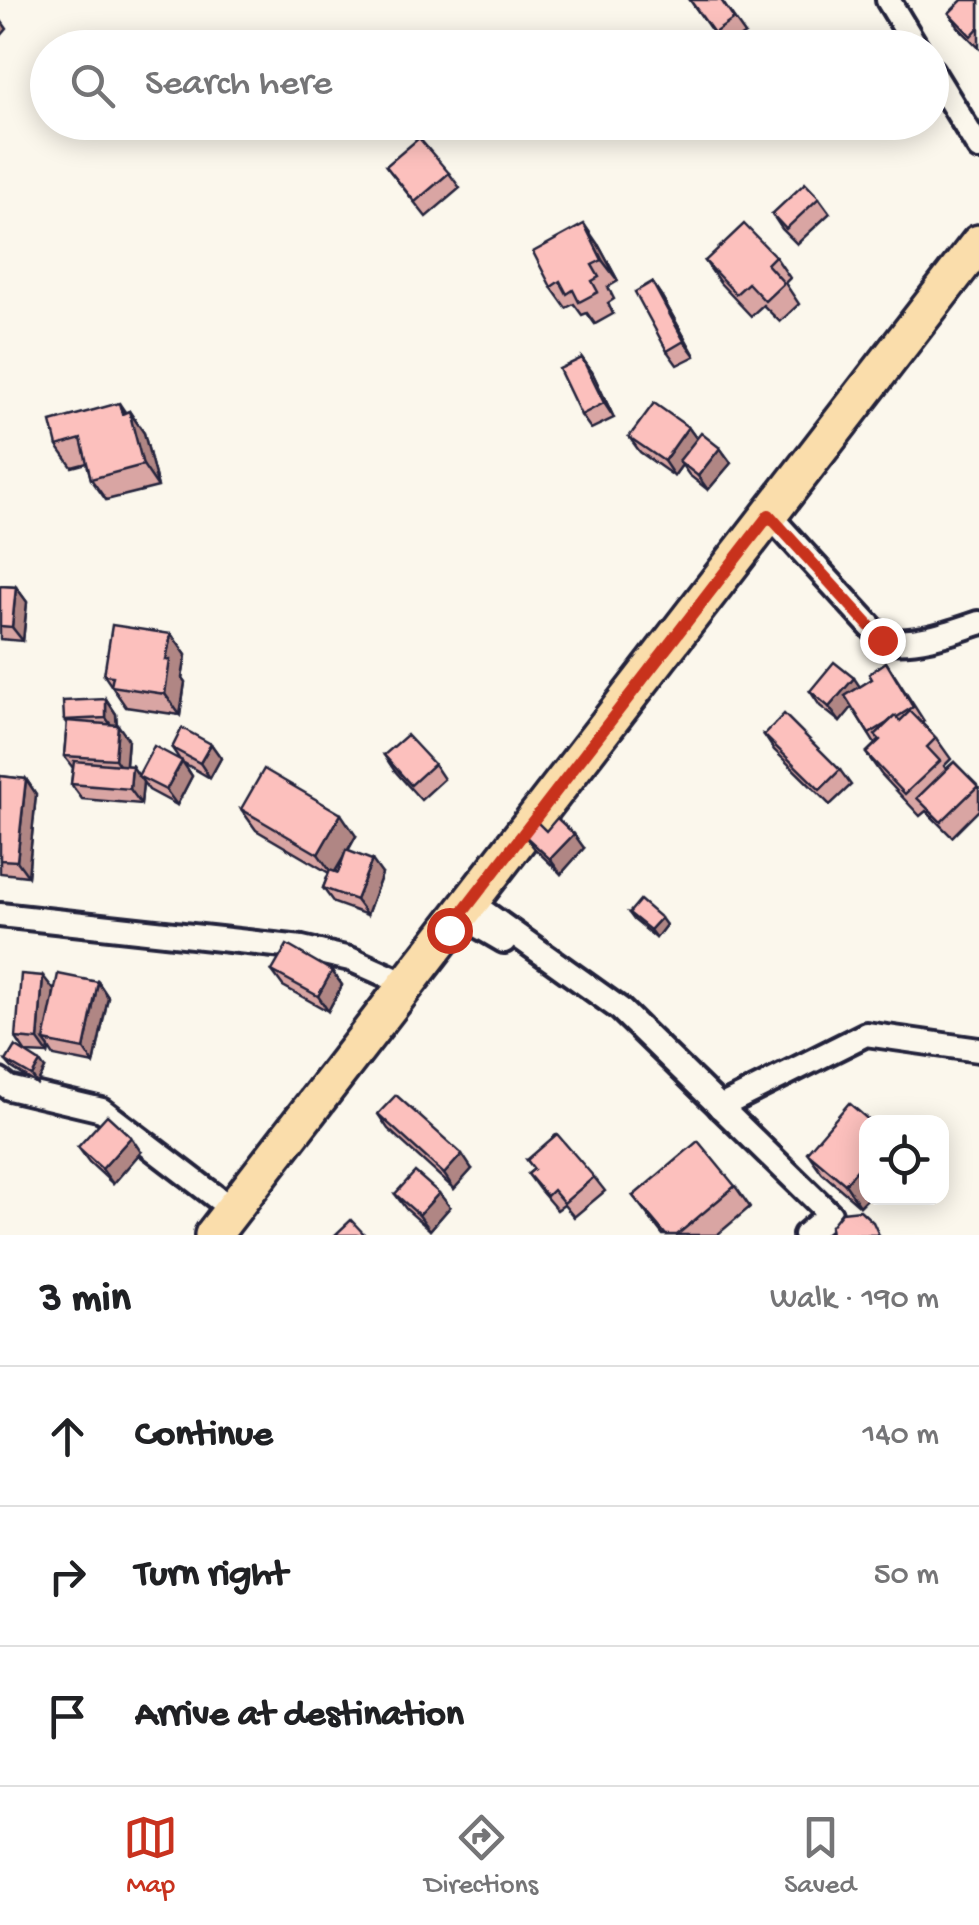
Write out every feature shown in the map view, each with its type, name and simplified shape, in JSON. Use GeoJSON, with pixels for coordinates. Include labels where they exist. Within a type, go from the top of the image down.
{"type":"FeatureCollection","features":[{"type":"Feature","properties":{"kind":"main road"},"geometry":{"type":"LineString","coordinates":[[223,1222],[979,244]]}},
{"type":"Feature","properties":{"kind":"street"},"geometry":{"type":"LineString","coordinates":[[888,0],[907,30]]}},
{"type":"Feature","properties":{"kind":"street"},"geometry":{"type":"LineString","coordinates":[[949,98],[979,148]]}},
{"type":"Feature","properties":{"kind":"street"},"geometry":{"type":"LineString","coordinates":[[769,515],[882,640],[894,642],[945,634],[979,623]]}},
{"type":"Feature","properties":{"kind":"street"},"geometry":{"type":"LineString","coordinates":[[504,941],[461,916],[470,902],[620,1009],[830,1214],[805,1235]]}},
{"type":"Feature","properties":{"kind":"street"},"geometry":{"type":"LineString","coordinates":[[0,915],[302,948],[350,958],[406,984]]}},
{"type":"Feature","properties":{"kind":"street"},"geometry":{"type":"LineString","coordinates":[[720,1107],[866,1034],[979,1050]]}},
{"type":"Feature","properties":{"kind":"street"},"geometry":{"type":"LineString","coordinates":[[0,1081],[9,1088],[102,1110],[223,1222]]}},
{"type":"Feature","properties":{"kind":"building"},"geometry":{"type":"Polygon","coordinates":[[[690,0],[721,0],[734,19],[712,30],[690,0]]]}},
{"type":"Feature","properties":{"kind":"building"},"geometry":{"type":"Polygon","coordinates":[[[962,0],[979,0],[979,27],[971,36],[949,13],[962,0]]]}},
{"type":"Feature","properties":{"kind":"building"},"geometry":{"type":"Polygon","coordinates":[[[421,140],[449,173],[415,202],[386,166],[421,140]]]}},
{"type":"Feature","properties":{"kind":"building"},"geometry":{"type":"Polygon","coordinates":[[[805,183],[819,198],[786,229],[772,214],[805,183]]]}},
{"type":"Feature","properties":{"kind":"building"},"geometry":{"type":"Polygon","coordinates":[[[584,224],[602,260],[592,265],[599,277],[592,281],[598,292],[579,302],[573,290],[567,294],[560,281],[551,287],[533,252],[584,224]]]}},
{"type":"Feature","properties":{"kind":"building"},"geometry":{"type":"Polygon","coordinates":[[[744,224],[775,256],[767,264],[784,283],[765,301],[748,283],[736,294],[705,261],[744,224]]]}},
{"type":"Feature","properties":{"kind":"building"},"geometry":{"type":"Polygon","coordinates":[[[652,282],[684,341],[667,351],[635,292],[652,282]]]}},
{"type":"Feature","properties":{"kind":"building"},"geometry":{"type":"Polygon","coordinates":[[[582,358],[604,403],[581,415],[559,369],[582,358]]]}},
{"type":"Feature","properties":{"kind":"building"},"geometry":{"type":"Polygon","coordinates":[[[119,403],[122,414],[129,411],[143,465],[91,479],[81,439],[57,446],[51,422],[119,403]]]}},
{"type":"Feature","properties":{"kind":"building"},"geometry":{"type":"Polygon","coordinates":[[[654,403],[688,427],[664,461],[629,437],[654,403]]]}},
{"type":"Feature","properties":{"kind":"building"},"geometry":{"type":"Polygon","coordinates":[[[701,433],[720,448],[698,476],[679,461],[701,433]]]}},
{"type":"Feature","properties":{"kind":"building"},"geometry":{"type":"Polygon","coordinates":[[[0,586],[16,587],[12,627],[0,626],[0,586]]]}},
{"type":"Feature","properties":{"kind":"building"},"geometry":{"type":"Polygon","coordinates":[[[112,625],[171,634],[165,694],[111,686],[113,676],[104,675],[112,625]]]}},
{"type":"Feature","properties":{"kind":"building"},"geometry":{"type":"Polygon","coordinates":[[[834,662],[854,678],[829,707],[810,691],[834,662]]]}},
{"type":"Feature","properties":{"kind":"building"},"geometry":{"type":"Polygon","coordinates":[[[886,662],[913,707],[869,734],[845,696],[872,679],[869,674],[886,662]]]}},
{"type":"Feature","properties":{"kind":"building"},"geometry":{"type":"Polygon","coordinates":[[[106,699],[106,718],[64,720],[63,701],[106,699]]]}},
{"type":"Feature","properties":{"kind":"building"},"geometry":{"type":"Polygon","coordinates":[[[910,711],[936,738],[927,747],[940,761],[905,794],[866,753],[880,740],[875,735],[895,716],[900,721],[910,711]]]}},
{"type":"Feature","properties":{"kind":"building"},"geometry":{"type":"Polygon","coordinates":[[[784,714],[840,770],[820,790],[764,735],[784,714]]]}},
{"type":"Feature","properties":{"kind":"building"},"geometry":{"type":"Polygon","coordinates":[[[67,721],[118,725],[115,759],[64,756],[67,721]]]}},
{"type":"Feature","properties":{"kind":"building"},"geometry":{"type":"Polygon","coordinates":[[[182,728],[211,744],[200,763],[172,748],[182,728]]]}},
{"type":"Feature","properties":{"kind":"building"},"geometry":{"type":"Polygon","coordinates":[[[407,735],[434,764],[411,785],[384,755],[407,735]]]}},
{"type":"Feature","properties":{"kind":"building"},"geometry":{"type":"Polygon","coordinates":[[[154,746],[182,761],[166,790],[138,776],[154,746]]]}},
{"type":"Feature","properties":{"kind":"building"},"geometry":{"type":"Polygon","coordinates":[[[74,761],[132,766],[130,789],[71,784],[74,761]]]}},
{"type":"Feature","properties":{"kind":"building"},"geometry":{"type":"Polygon","coordinates":[[[954,762],[978,786],[941,822],[917,798],[954,762]]]}},
{"type":"Feature","properties":{"kind":"building"},"geometry":{"type":"Polygon","coordinates":[[[264,769],[341,814],[318,854],[241,809],[264,769]]]}},
{"type":"Feature","properties":{"kind":"building"},"geometry":{"type":"Polygon","coordinates":[[[0,776],[26,779],[17,861],[0,860],[0,776]]]}},
{"type":"Feature","properties":{"kind":"building"},"geometry":{"type":"Polygon","coordinates":[[[557,818],[574,834],[550,859],[524,835],[536,821],[546,831],[557,818]]]}},
{"type":"Feature","properties":{"kind":"building"},"geometry":{"type":"Polygon","coordinates":[[[346,850],[372,860],[356,900],[323,888],[330,870],[338,873],[346,850]]]}},
{"type":"Feature","properties":{"kind":"building"},"geometry":{"type":"Polygon","coordinates":[[[640,900],[661,918],[650,930],[629,913],[640,900]]]}},
{"type":"Feature","properties":{"kind":"building"},"geometry":{"type":"Polygon","coordinates":[[[287,945],[332,971],[318,996],[272,971],[287,945]]]}},
{"type":"Feature","properties":{"kind":"building"},"geometry":{"type":"Polygon","coordinates":[[[21,974],[43,976],[38,1040],[16,1038],[21,974]]]}},
{"type":"Feature","properties":{"kind":"building"},"geometry":{"type":"Polygon","coordinates":[[[58,974],[98,982],[84,1049],[44,1041],[58,974]]]}},
{"type":"Feature","properties":{"kind":"building"},"geometry":{"type":"Polygon","coordinates":[[[15,1046],[40,1062],[32,1076],[6,1061],[15,1046]]]}},
{"type":"Feature","properties":{"kind":"building"},"geometry":{"type":"Polygon","coordinates":[[[396,1095],[462,1154],[444,1174],[378,1114],[396,1095]]]}},
{"type":"Feature","properties":{"kind":"building"},"geometry":{"type":"Polygon","coordinates":[[[849,1103],[863,1115],[859,1115],[859,1167],[845,1184],[807,1152],[849,1103]]]}},
{"type":"Feature","properties":{"kind":"building"},"geometry":{"type":"Polygon","coordinates":[[[107,1115],[131,1137],[102,1169],[78,1147],[107,1115]]]}},
{"type":"Feature","properties":{"kind":"building"},"geometry":{"type":"Polygon","coordinates":[[[557,1134],[594,1177],[564,1203],[553,1190],[547,1196],[528,1174],[534,1169],[527,1160],[557,1134]]]}},
{"type":"Feature","properties":{"kind":"building"},"geometry":{"type":"Polygon","coordinates":[[[698,1141],[735,1186],[677,1235],[666,1235],[633,1196],[698,1141]]]}},
{"type":"Feature","properties":{"kind":"building"},"geometry":{"type":"Polygon","coordinates":[[[415,1172],[439,1193],[419,1215],[395,1194],[415,1172]]]}},
{"type":"Feature","properties":{"kind":"building"},"geometry":{"type":"Polygon","coordinates":[[[860,1210],[873,1222],[879,1235],[831,1235],[830,1227],[842,1212],[860,1210]]]}},
{"type":"Feature","properties":{"kind":"building"},"geometry":{"type":"Polygon","coordinates":[[[351,1220],[365,1235],[335,1235],[351,1220]]]}},
{"type":"Feature","properties":{"kind":"route"},"geometry":{"type":"LineString","coordinates":[[449,930],[769,515],[882,640]]}}]}
